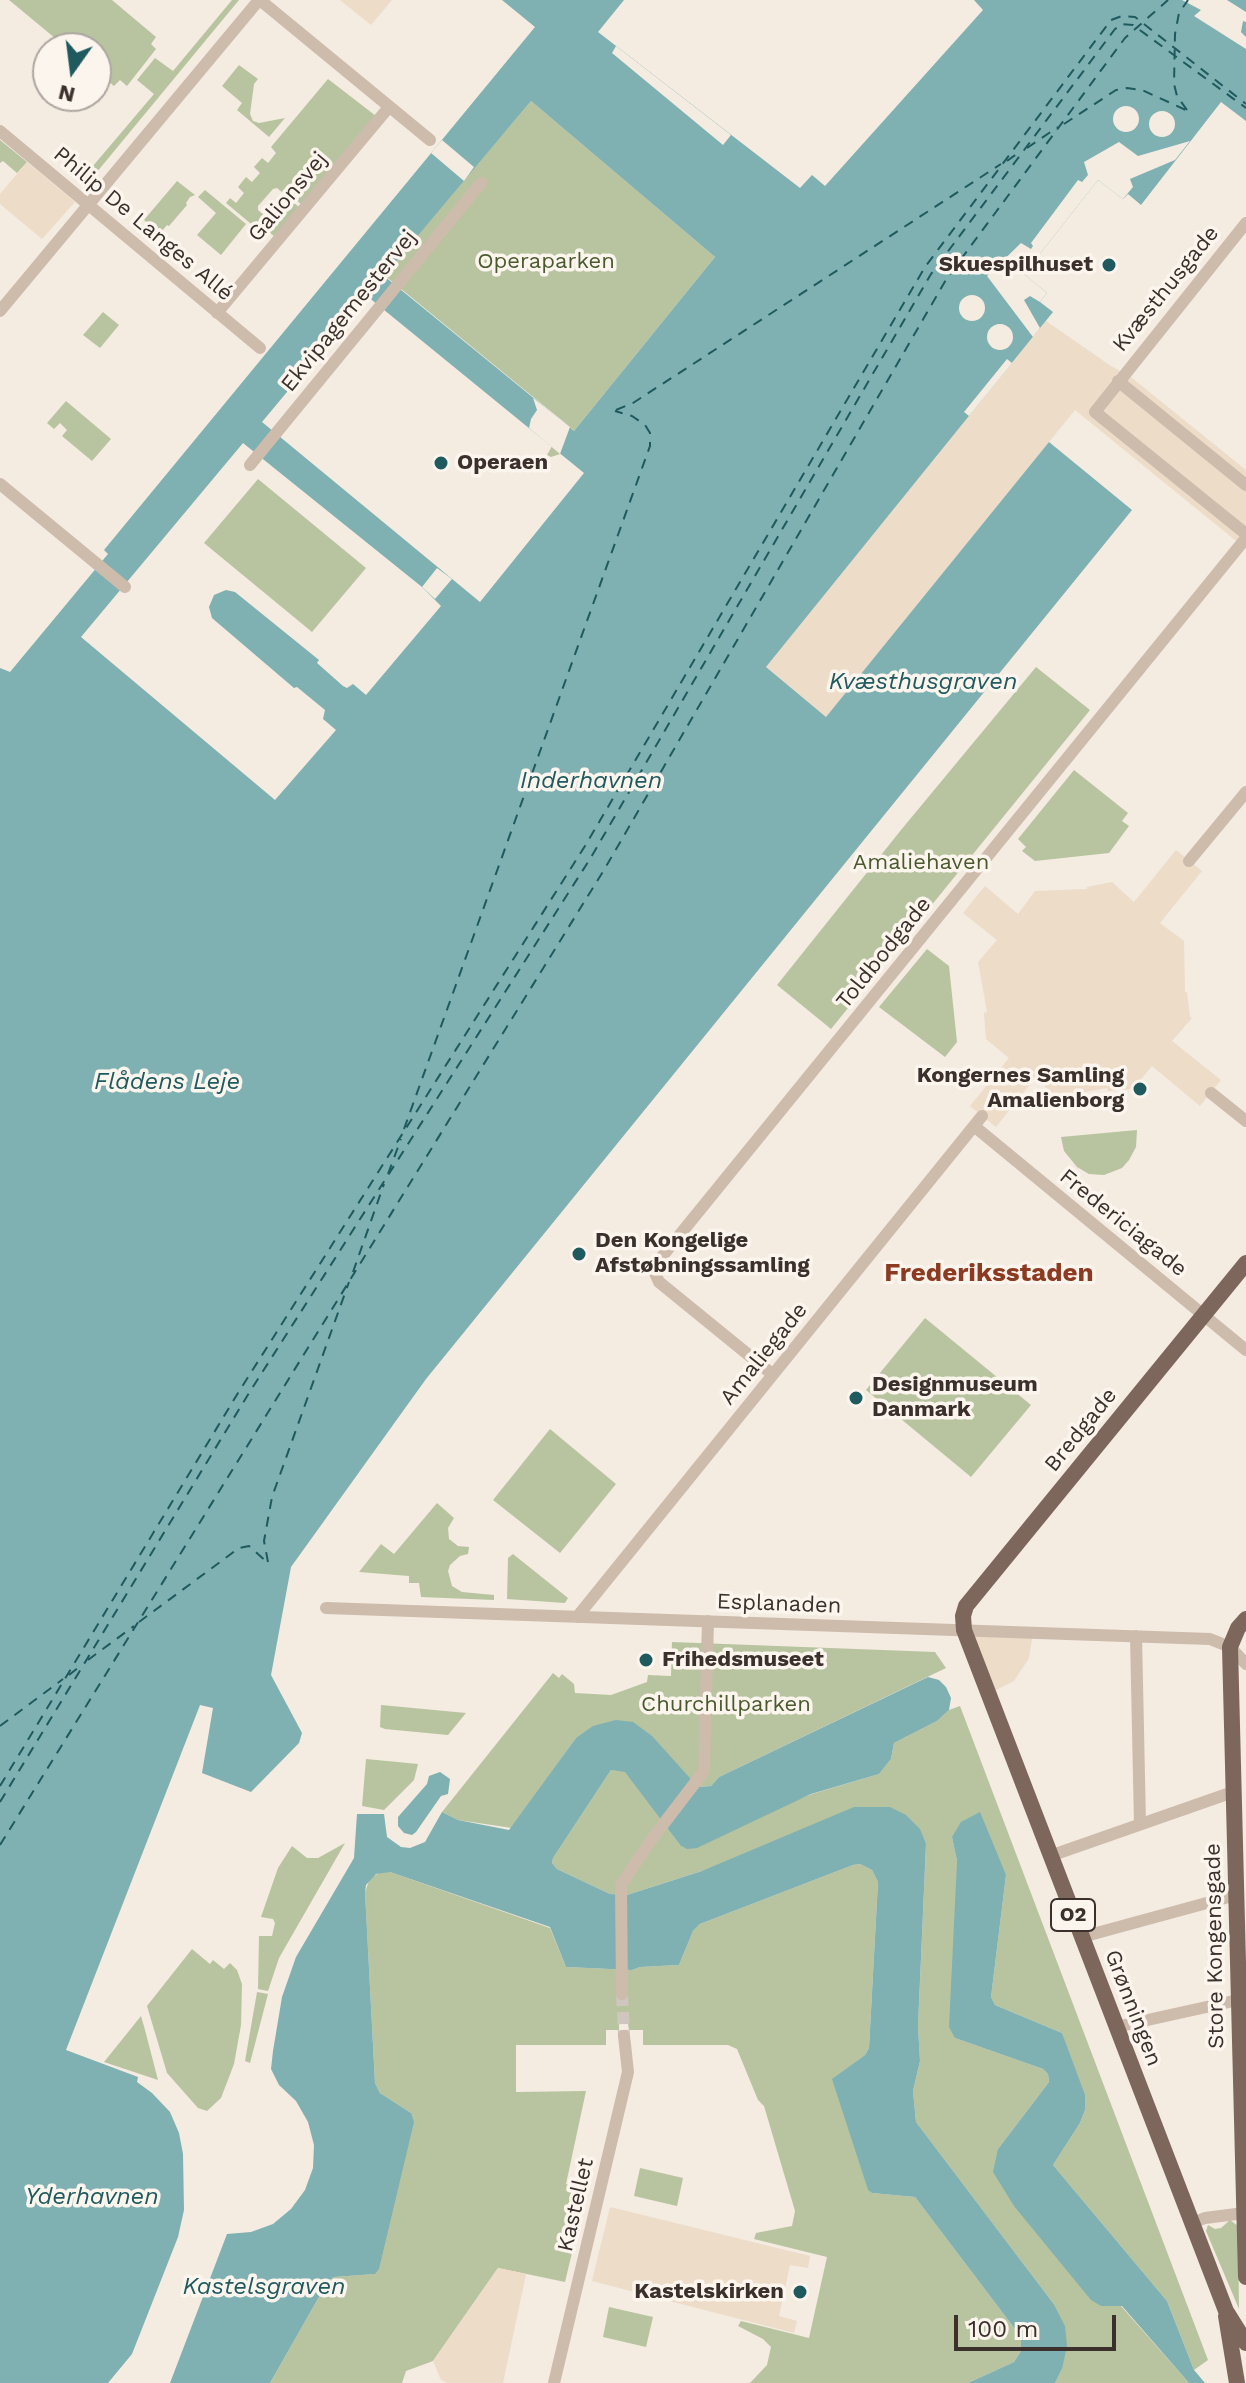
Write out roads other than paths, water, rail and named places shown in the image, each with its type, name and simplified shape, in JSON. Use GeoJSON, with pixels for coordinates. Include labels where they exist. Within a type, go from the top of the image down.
{"type":"FeatureCollection","features":[{"type":"Feature","properties":{"kind":"main road","name":"Bredgade"},"geometry":{"type":"LineString","coordinates":[[964,1630],[966,1606],[1246,1263]]}},
{"type":"Feature","properties":{"kind":"main road"},"geometry":{"type":"LineString","coordinates":[[1230,1647],[1238,1628],[1246,1619]]}},
{"type":"Feature","properties":{"kind":"main road","name":"Grønningen"},"geometry":{"type":"LineString","coordinates":[[964,1630],[1226,2311],[1246,2343]]}},
{"type":"Feature","properties":{"kind":"main road","name":"Store Kongensgade"},"geometry":{"type":"LineString","coordinates":[[1230,1647],[1239,1900],[1238,2000],[1242,2053],[1246,2277]]}},
{"type":"Feature","properties":{"kind":"main road","name":"Grønningen"},"geometry":{"type":"LineString","coordinates":[[1226,2311],[1237,2383]]}},
{"type":"Feature","properties":{"kind":"street"},"geometry":{"type":"LineString","coordinates":[[0,311],[260,0],[430,140]]}},
{"type":"Feature","properties":{"kind":"street","name":"Galionsvej"},"geometry":{"type":"LineString","coordinates":[[217,313],[389,107]]}},
{"type":"Feature","properties":{"kind":"street","name":"Philip De Langes Allé"},"geometry":{"type":"LineString","coordinates":[[0,131],[260,348]]}},
{"type":"Feature","properties":{"kind":"street","name":"Ekvipagemestervej"},"geometry":{"type":"LineString","coordinates":[[252,463],[481,183]]}},
{"type":"Feature","properties":{"kind":"street","name":"Kvæsthusgade"},"geometry":{"type":"LineString","coordinates":[[1246,223],[1095,412],[1246,536]]}},
{"type":"Feature","properties":{"kind":"street"},"geometry":{"type":"LineString","coordinates":[[1118,381],[1246,485]]}},
{"type":"Feature","properties":{"kind":"street"},"geometry":{"type":"LineString","coordinates":[[0,484],[125,587]]}},
{"type":"Feature","properties":{"kind":"street","name":"Toldbodgade"},"geometry":{"type":"LineString","coordinates":[[772,1374],[659,1282],[655,1273],[656,1264],[1246,536]]}},
{"type":"Feature","properties":{"kind":"street"},"geometry":{"type":"LineString","coordinates":[[1189,861],[1246,792]]}},
{"type":"Feature","properties":{"kind":"street"},"geometry":{"type":"LineString","coordinates":[[1211,1093],[1246,1121]]}},
{"type":"Feature","properties":{"kind":"street","name":"Amaliegade"},"geometry":{"type":"LineString","coordinates":[[577,1617],[978,1121]]}},
{"type":"Feature","properties":{"kind":"street","name":"Fredericiagade"},"geometry":{"type":"LineString","coordinates":[[978,1121],[1246,1350]]}},
{"type":"Feature","properties":{"kind":"street","name":"Esplanaden"},"geometry":{"type":"LineString","coordinates":[[326,1608],[1210,1639],[1230,1647]]}},
{"type":"Feature","properties":{"kind":"street"},"geometry":{"type":"LineString","coordinates":[[622,1994],[621,1885],[704,1771],[708,1621]]}},
{"type":"Feature","properties":{"kind":"street"},"geometry":{"type":"LineString","coordinates":[[1136,1636],[1140,1824]]}},
{"type":"Feature","properties":{"kind":"street"},"geometry":{"type":"LineString","coordinates":[[1230,1647],[1246,1664]]}},
{"type":"Feature","properties":{"kind":"street"},"geometry":{"type":"LineString","coordinates":[[1050,1856],[1233,1792]]}},
{"type":"Feature","properties":{"kind":"street"},"geometry":{"type":"LineString","coordinates":[[1082,1937],[1239,1900]]}},
{"type":"Feature","properties":{"kind":"street"},"geometry":{"type":"LineString","coordinates":[[1116,2027],[1238,2000]]}},
{"type":"Feature","properties":{"kind":"street","name":"Kastellet"},"geometry":{"type":"LineString","coordinates":[[554,2383],[628,2072],[624,2036]]}},
{"type":"Feature","properties":{"kind":"street"},"geometry":{"type":"LineString","coordinates":[[1192,2223],[1205,2218],[1244,2213]]}},
{"type":"Feature","properties":{"kind":"water"},"geometry":{"type":"Polygon","coordinates":[[[502,0],[624,0],[598,32],[800,188],[812,175],[825,186],[983,10],[974,0],[1246,0],[1246,121],[1221,102],[1141,205],[1128,194],[1123,199],[1098,180],[1024,274],[1047,293],[1040,302],[1053,312],[766,667],[826,717],[1049,442],[1132,510],[426,1379],[291,1567],[271,1675],[302,1733],[299,1743],[251,1792],[202,1773],[213,1708],[200,1705],[66,2050],[138,2077],[137,2082],[170,2112],[183,2154],[184,2210],[178,2237],[132,2354],[108,2383],[0,2383],[0,668],[10,672],[108,554],[104,550],[535,27],[502,0]],[[531,101],[384,276],[574,431],[715,257],[531,101]],[[367,296],[262,422],[480,602],[584,473],[367,296]],[[243,443],[81,637],[275,800],[336,730],[323,719],[325,710],[297,687],[294,688],[212,618],[209,607],[214,595],[226,590],[235,592],[319,660],[317,663],[343,686],[347,688],[353,684],[366,695],[441,606],[422,587],[243,443]]]}},
{"type":"Feature","properties":{"kind":"water","name":"Kastelsgraven"},"geometry":{"type":"Polygon","coordinates":[[[928,1677],[939,1680],[946,1687],[951,1698],[949,1710],[937,1721],[894,1743],[891,1759],[879,1774],[811,1794],[697,1848],[687,1849],[680,1845],[625,1772],[611,1770],[552,1863],[557,1869],[610,1894],[627,1895],[702,1871],[854,1807],[890,1807],[906,1815],[920,1829],[926,1844],[918,2026],[920,2061],[913,2091],[916,2122],[1053,2303],[1065,2326],[1067,2346],[1055,2383],[968,2383],[1014,2362],[1021,2351],[1021,2337],[915,2197],[868,2190],[832,2079],[865,2055],[869,2048],[878,1882],[872,1870],[860,1864],[700,1924],[693,1931],[679,1965],[632,1970],[566,1967],[550,1927],[390,1872],[376,1874],[366,1885],[365,1892],[375,2083],[380,2093],[411,2113],[414,2122],[379,2269],[375,2274],[334,2277],[328,2281],[270,2383],[170,2383],[227,2234],[251,2232],[273,2224],[291,2209],[305,2190],[313,2168],[314,2145],[308,2122],[296,2101],[279,2085],[271,2069],[273,2051],[282,1997],[296,1957],[354,1858],[357,1814],[384,1814],[387,1837],[401,1847],[410,1848],[425,1842],[442,1812],[458,1820],[509,1830],[576,1738],[593,1726],[616,1720],[633,1722],[652,1736],[698,1787],[711,1786],[719,1777],[928,1677]]]}},
{"type":"Feature","properties":{"kind":"water"},"geometry":{"type":"Polygon","coordinates":[[[440,1772],[450,1779],[448,1794],[441,1796],[416,1832],[412,1835],[404,1833],[398,1826],[398,1817],[427,1784],[429,1776],[440,1772]]]}},
{"type":"Feature","properties":{"kind":"water"},"geometry":{"type":"Polygon","coordinates":[[[980,1812],[1006,1875],[991,1997],[995,2005],[1062,2033],[1085,2095],[1085,2110],[1080,2123],[1053,2165],[1167,2301],[1194,2370],[1205,2383],[1189,2383],[1122,2306],[1101,2306],[1091,2300],[1014,2206],[993,2172],[998,2149],[1049,2082],[1048,2074],[1043,2069],[955,2038],[949,2027],[957,1861],[952,1837],[961,1822],[980,1812]]]}},
{"type":"Feature","properties":{"kind":"tunnel"},"geometry":{"type":"LineString","coordinates":[[622,1994],[624,2036]]}},
{"type":"Feature","properties":{"kind":"place","name":"Skuespilhuset"},"geometry":{"type":"Point","coordinates":[1109,265]}},
{"type":"Feature","properties":{"kind":"place","name":"Operaen"},"geometry":{"type":"Point","coordinates":[441,463]}},
{"type":"Feature","properties":{"kind":"place","name":"Kongernes Samling Amalienborg"},"geometry":{"type":"Point","coordinates":[1140,1089]}},
{"type":"Feature","properties":{"kind":"place","name":"Den Kongelige Afstøbningssamling"},"geometry":{"type":"Point","coordinates":[579,1254]}},
{"type":"Feature","properties":{"kind":"place","name":"Designmuseum Danmark"},"geometry":{"type":"Point","coordinates":[856,1398]}},
{"type":"Feature","properties":{"kind":"place","name":"Frihedsmuseet"},"geometry":{"type":"Point","coordinates":[646,1660]}},
{"type":"Feature","properties":{"kind":"place","name":"Kastelskirken"},"geometry":{"type":"Point","coordinates":[800,2292]}},
{"type":"Feature","properties":{"kind":"district","name":"Frederiksstaden"},"geometry":{"type":"Point","coordinates":[989,1273]}},
{"type":"Feature","properties":{"kind":"park label","name":"Operaparken"},"geometry":{"type":"Point","coordinates":[546,262]}},
{"type":"Feature","properties":{"kind":"park label","name":"Amaliehaven"},"geometry":{"type":"Point","coordinates":[921,863]}},
{"type":"Feature","properties":{"kind":"park label","name":"Churchillparken"},"geometry":{"type":"Point","coordinates":[726,1705]}},
{"type":"Feature","properties":{"kind":"water label","name":"Kvæsthusgraven"},"geometry":{"type":"Point","coordinates":[923,682]}},
{"type":"Feature","properties":{"kind":"water label","name":"Inderhavnen"},"geometry":{"type":"Point","coordinates":[591,781]}},
{"type":"Feature","properties":{"kind":"water label","name":"Flådens Leje"},"geometry":{"type":"Point","coordinates":[167,1082]}},
{"type":"Feature","properties":{"kind":"water label","name":"Yderhavnen"},"geometry":{"type":"Point","coordinates":[92,2197]}}]}
